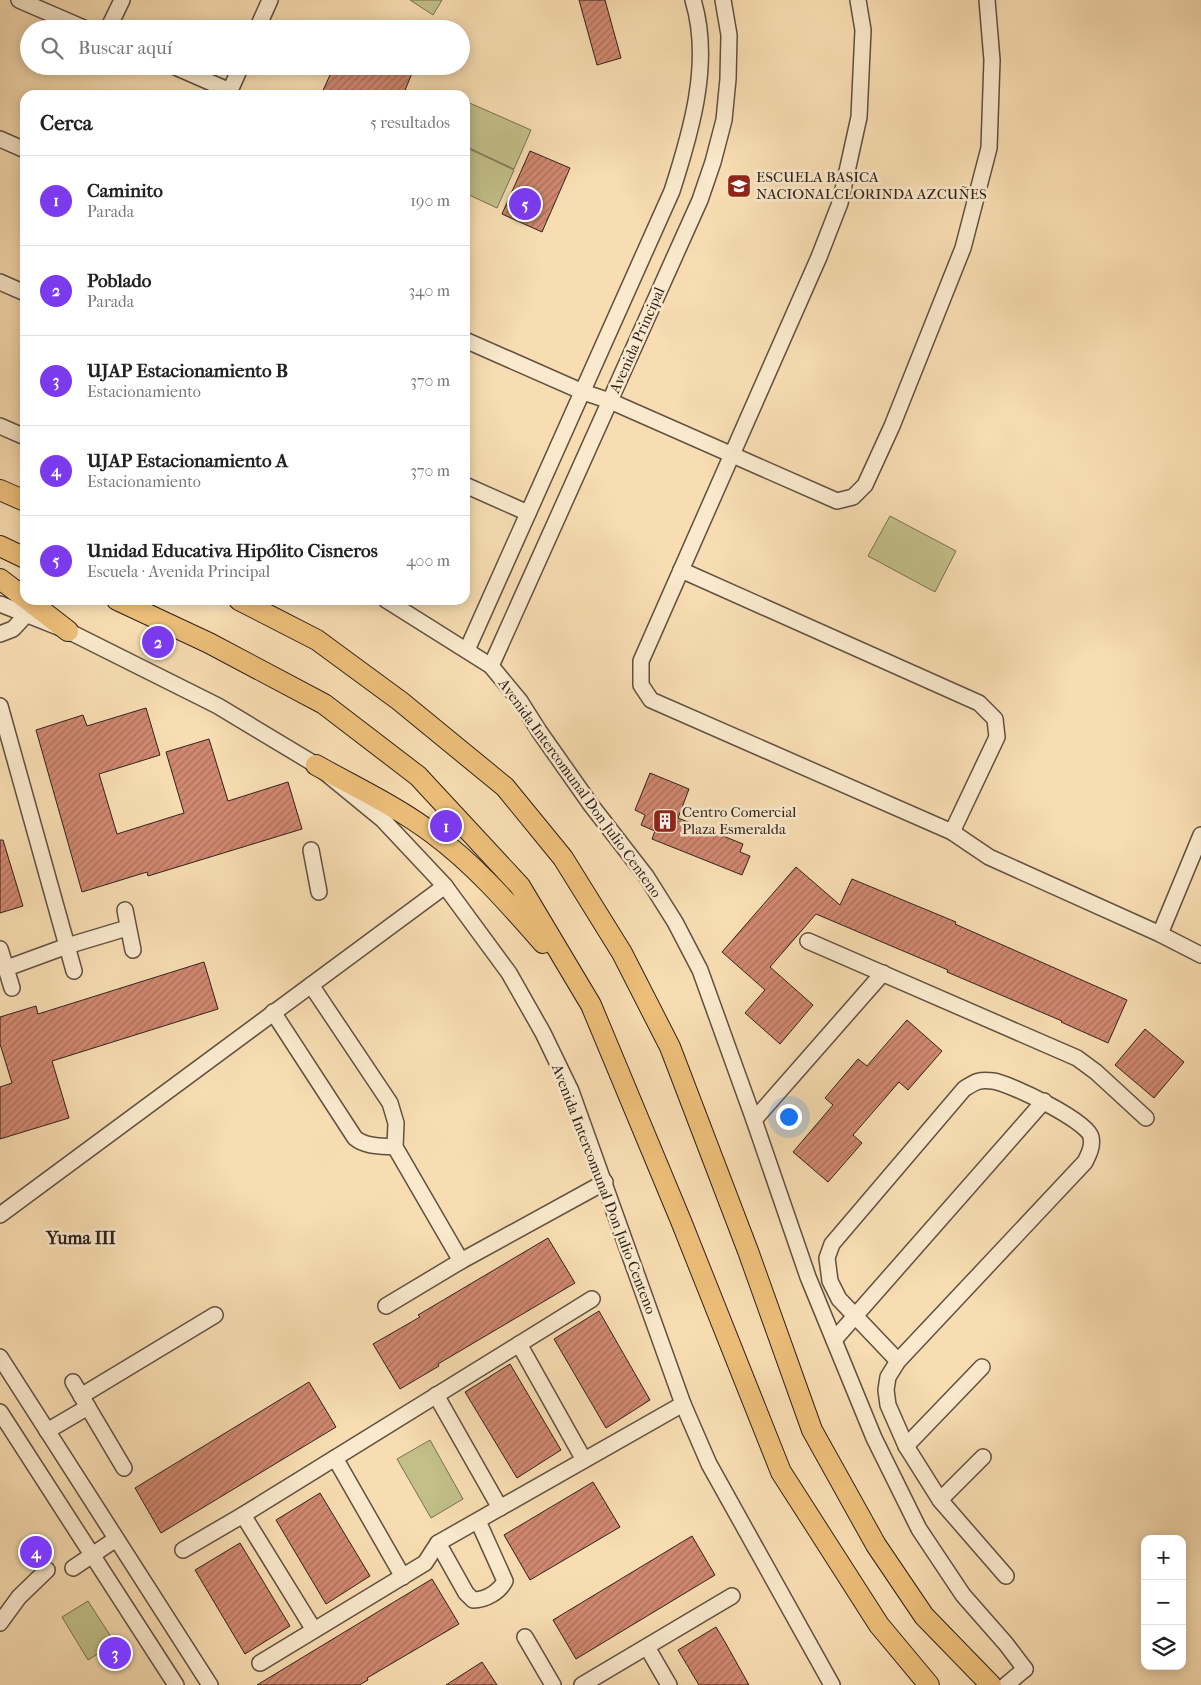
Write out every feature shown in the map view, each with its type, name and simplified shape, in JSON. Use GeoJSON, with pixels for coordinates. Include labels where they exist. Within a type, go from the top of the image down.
{"type":"FeatureCollection","features":[{"type":"Feature","properties":{"kind":"main road"},"geometry":{"type":"LineString","coordinates":[[0,490],[20,499]]}},
{"type":"Feature","properties":{"kind":"main road"},"geometry":{"type":"LineString","coordinates":[[0,546],[20,556]]}},
{"type":"Feature","properties":{"kind":"main road"},"geometry":{"type":"LineString","coordinates":[[0,578],[20,598]]}},
{"type":"Feature","properties":{"kind":"main road"},"geometry":{"type":"LineString","coordinates":[[28,605],[68,631]]}},
{"type":"Feature","properties":{"kind":"main road"},"geometry":{"type":"LineString","coordinates":[[127,605],[209,643],[324,704],[418,776],[520,886],[591,1004],[681,1221],[781,1472],[879,1625],[929,1685]]}},
{"type":"Feature","properties":{"kind":"main road"},"geometry":{"type":"LineString","coordinates":[[249,605],[316,640],[400,701],[505,787],[563,858],[622,953],[670,1047],[748,1251],[812,1430],[876,1545],[924,1616],[991,1685]]}},
{"type":"Feature","properties":{"kind":"main road"},"geometry":{"type":"LineString","coordinates":[[316,765],[409,817],[463,858],[498,891],[583,991]]}},
{"type":"Feature","properties":{"kind":"street"},"geometry":{"type":"LineString","coordinates":[[19,0],[65,20]]}},
{"type":"Feature","properties":{"kind":"street"},"geometry":{"type":"LineString","coordinates":[[112,20],[122,0]]}},
{"type":"Feature","properties":{"kind":"street"},"geometry":{"type":"LineString","coordinates":[[261,20],[270,0]]}},
{"type":"Feature","properties":{"kind":"street","name":"Avenida Principal"},"geometry":{"type":"LineString","coordinates":[[467,650],[672,191],[687,142],[698,82],[700,42],[693,0]]}},
{"type":"Feature","properties":{"kind":"street","name":"Avenida Principal"},"geometry":{"type":"LineString","coordinates":[[491,666],[700,200],[713,162],[724,120],[728,79],[729,35],[723,0]]}},
{"type":"Feature","properties":{"kind":"street"},"geometry":{"type":"LineString","coordinates":[[858,0],[863,30],[859,117],[840,204],[819,256],[641,661],[641,686],[651,700],[952,832],[989,858],[1160,934],[1201,955]]}},
{"type":"Feature","properties":{"kind":"street"},"geometry":{"type":"LineString","coordinates":[[470,342],[583,392],[610,400],[837,501],[853,497],[865,485],[892,426],[962,248],[989,148],[992,60],[987,0]]}},
{"type":"Feature","properties":{"kind":"street"},"geometry":{"type":"LineString","coordinates":[[192,75],[223,90]]}},
{"type":"Feature","properties":{"kind":"street"},"geometry":{"type":"LineString","coordinates":[[230,90],[237,75]]}},
{"type":"Feature","properties":{"kind":"street"},"geometry":{"type":"LineString","coordinates":[[0,139],[20,148]]}},
{"type":"Feature","properties":{"kind":"street"},"geometry":{"type":"LineString","coordinates":[[0,282],[20,291]]}},
{"type":"Feature","properties":{"kind":"street"},"geometry":{"type":"LineString","coordinates":[[0,426],[20,435]]}},
{"type":"Feature","properties":{"kind":"street"},"geometry":{"type":"LineString","coordinates":[[470,487],[528,513]]}},
{"type":"Feature","properties":{"kind":"street"},"geometry":{"type":"LineString","coordinates":[[681,570],[979,703],[995,719],[997,737],[952,832]]}},
{"type":"Feature","properties":{"kind":"street"},"geometry":{"type":"LineString","coordinates":[[0,604],[20,604]]}},
{"type":"Feature","properties":{"kind":"street"},"geometry":{"type":"LineString","coordinates":[[0,634],[13,629],[25,605]]}},
{"type":"Feature","properties":{"kind":"street","name":"Avenida Intercomunal Don Julio Centeno"},"geometry":{"type":"LineString","coordinates":[[394,605],[491,666],[520,701],[591,805],[646,876],[675,922],[700,970],[808,1277],[874,1438],[919,1529],[963,1595],[1025,1669]]}},
{"type":"Feature","properties":{"kind":"street","name":"Avenida Intercomunal Don Julio Centeno"},"geometry":{"type":"LineString","coordinates":[[68,631],[218,706],[316,765],[383,820],[445,886],[510,973],[543,1033],[571,1091],[683,1404],[714,1472],[832,1685]]}},
{"type":"Feature","properties":{"kind":"street"},"geometry":{"type":"LineString","coordinates":[[0,706],[74,971]]}},
{"type":"Feature","properties":{"kind":"street"},"geometry":{"type":"LineString","coordinates":[[1160,934],[1201,835]]}},
{"type":"Feature","properties":{"kind":"street"},"geometry":{"type":"LineString","coordinates":[[311,850],[319,892]]}},
{"type":"Feature","properties":{"kind":"street"},"geometry":{"type":"LineString","coordinates":[[0,1215],[445,886]]}},
{"type":"Feature","properties":{"kind":"street"},"geometry":{"type":"LineString","coordinates":[[125,910],[127,928],[133,950]]}},
{"type":"Feature","properties":{"kind":"street"},"geometry":{"type":"LineString","coordinates":[[7,968],[67,946],[127,928]]}},
{"type":"Feature","properties":{"kind":"street"},"geometry":{"type":"LineString","coordinates":[[808,941],[1077,1058],[1096,1072],[1146,1118]]}},
{"type":"Feature","properties":{"kind":"street"},"geometry":{"type":"LineString","coordinates":[[0,949],[12,988]]}},
{"type":"Feature","properties":{"kind":"street"},"geometry":{"type":"LineString","coordinates":[[754,1120],[883,973]]}},
{"type":"Feature","properties":{"kind":"street"},"geometry":{"type":"LineString","coordinates":[[311,985],[390,1103],[396,1123],[395,1147],[461,1261]]}},
{"type":"Feature","properties":{"kind":"street"},"geometry":{"type":"LineString","coordinates":[[273,1012],[355,1138],[366,1144],[395,1147]]}},
{"type":"Feature","properties":{"kind":"street"},"geometry":{"type":"LineString","coordinates":[[898,1361],[839,1299],[830,1281],[827,1258],[832,1244],[964,1089],[977,1081],[994,1081],[1044,1101],[1083,1125],[1091,1135],[1092,1148],[1085,1162],[898,1361],[888,1377],[886,1390],[888,1405],[906,1446],[940,1500],[1006,1576]]}},
{"type":"Feature","properties":{"kind":"street"},"geometry":{"type":"LineString","coordinates":[[834,1340],[1044,1101]]}},
{"type":"Feature","properties":{"kind":"street"},"geometry":{"type":"LineString","coordinates":[[386,1306],[461,1261],[605,1182]]}},
{"type":"Feature","properties":{"kind":"street"},"geometry":{"type":"LineString","coordinates":[[183,1550],[243,1515],[592,1299]]}},
{"type":"Feature","properties":{"kind":"street"},"geometry":{"type":"LineString","coordinates":[[47,1430],[84,1402],[214,1315]]}},
{"type":"Feature","properties":{"kind":"street"},"geometry":{"type":"LineString","coordinates":[[519,1344],[584,1460]]}},
{"type":"Feature","properties":{"kind":"street"},"geometry":{"type":"LineString","coordinates":[[0,1357],[210,1685]]}},
{"type":"Feature","properties":{"kind":"street"},"geometry":{"type":"LineString","coordinates":[[906,1446],[982,1367]]}},
{"type":"Feature","properties":{"kind":"street"},"geometry":{"type":"LineString","coordinates":[[73,1382],[124,1468]]}},
{"type":"Feature","properties":{"kind":"street"},"geometry":{"type":"LineString","coordinates":[[436,1395],[500,1508]]}},
{"type":"Feature","properties":{"kind":"street"},"geometry":{"type":"LineString","coordinates":[[260,1663],[425,1563],[438,1543],[683,1404]]}},
{"type":"Feature","properties":{"kind":"street"},"geometry":{"type":"LineString","coordinates":[[0,1412],[176,1685]]}},
{"type":"Feature","properties":{"kind":"street"},"geometry":{"type":"LineString","coordinates":[[940,1500],[983,1457]]}},
{"type":"Feature","properties":{"kind":"street"},"geometry":{"type":"LineString","coordinates":[[335,1458],[403,1577]]}},
{"type":"Feature","properties":{"kind":"street"},"geometry":{"type":"LineString","coordinates":[[243,1515],[314,1630]]}},
{"type":"Feature","properties":{"kind":"street"},"geometry":{"type":"LineString","coordinates":[[438,1543],[466,1593],[473,1600],[482,1600],[501,1588],[506,1582],[478,1521]]}},
{"type":"Feature","properties":{"kind":"street"},"geometry":{"type":"LineString","coordinates":[[73,1568],[116,1539]]}},
{"type":"Feature","properties":{"kind":"street"},"geometry":{"type":"LineString","coordinates":[[0,1623],[19,1597],[47,1570]]}},
{"type":"Feature","properties":{"kind":"street"},"geometry":{"type":"LineString","coordinates":[[582,1685],[732,1596]]}},
{"type":"Feature","properties":{"kind":"street"},"geometry":{"type":"LineString","coordinates":[[525,1638],[553,1685]]}},
{"type":"Feature","properties":{"kind":"street"},"geometry":{"type":"LineString","coordinates":[[647,1647],[669,1685]]}},
{"type":"Feature","properties":{"kind":"street"},"geometry":{"type":"LineString","coordinates":[[1006,1685],[1025,1669]]}},
{"type":"Feature","properties":{"kind":"street"},"geometry":{"type":"LineString","coordinates":[[1022,1685],[1025,1669]]}},
{"type":"Feature","properties":{"kind":"shaded area"},"geometry":{"type":"Polygon","coordinates":[[[410,0],[442,0],[433,15],[410,0]]]}},
{"type":"Feature","properties":{"kind":"shaded area"},"geometry":{"type":"Polygon","coordinates":[[[470,103],[531,130],[514,169],[470,148],[470,103]]]}},
{"type":"Feature","properties":{"kind":"shaded area"},"geometry":{"type":"Polygon","coordinates":[[[470,149],[514,170],[497,208],[470,195],[470,149]]]}},
{"type":"Feature","properties":{"kind":"shaded area"},"geometry":{"type":"Polygon","coordinates":[[[890,516],[956,551],[935,592],[868,556],[890,516]]]}},
{"type":"Feature","properties":{"kind":"shaded area"},"geometry":{"type":"Polygon","coordinates":[[[430,1440],[463,1499],[431,1518],[397,1459],[430,1440]]]}},
{"type":"Feature","properties":{"kind":"shaded area"},"geometry":{"type":"Polygon","coordinates":[[[88,1601],[115,1643],[88,1660],[62,1617],[88,1601]]]}},
{"type":"Feature","properties":{"kind":"building"},"geometry":{"type":"Polygon","coordinates":[[[579,0],[605,0],[621,58],[597,65],[579,0]]]}},
{"type":"Feature","properties":{"kind":"building"},"geometry":{"type":"Polygon","coordinates":[[[330,75],[411,75],[405,90],[323,90],[330,75]]]}},
{"type":"Feature","properties":{"kind":"building"},"geometry":{"type":"Polygon","coordinates":[[[530,151],[570,168],[542,232],[502,214],[530,151]]]}},
{"type":"Feature","properties":{"kind":"building"},"geometry":{"type":"Polygon","coordinates":[[[146,708],[160,755],[99,774],[117,834],[184,813],[166,752],[209,739],[228,801],[288,782],[302,829],[148,876],[147,872],[82,892],[36,730],[83,715],[87,726],[146,708]]]}},
{"type":"Feature","properties":{"kind":"building","name":"Centro Comercial Plaza Esmeralda"},"geometry":{"type":"Polygon","coordinates":[[[650,773],[689,789],[678,818],[743,844],[740,852],[750,856],[742,875],[652,839],[655,831],[641,825],[645,815],[635,810],[650,773]]]}},
{"type":"Feature","properties":{"kind":"building"},"geometry":{"type":"Polygon","coordinates":[[[0,840],[3,840],[23,906],[0,913],[0,840]]]}},
{"type":"Feature","properties":{"kind":"building"},"geometry":{"type":"Polygon","coordinates":[[[796,867],[840,905],[852,879],[956,922],[955,924],[1127,1000],[1108,1043],[1062,1021],[947,972],[948,970],[816,914],[770,967],[813,1005],[780,1044],[745,1013],[765,990],[722,952],[796,867]]]}},
{"type":"Feature","properties":{"kind":"building"},"geometry":{"type":"Polygon","coordinates":[[[204,962],[218,1009],[52,1061],[69,1118],[0,1139],[0,1087],[12,1083],[0,1044],[0,1017],[36,1006],[38,1014],[204,962]]]}},
{"type":"Feature","properties":{"kind":"building"},"geometry":{"type":"Polygon","coordinates":[[[907,1020],[942,1051],[908,1090],[899,1082],[853,1135],[862,1143],[828,1182],[793,1152],[833,1105],[825,1098],[858,1059],[867,1066],[907,1020]]]}},
{"type":"Feature","properties":{"kind":"building"},"geometry":{"type":"Polygon","coordinates":[[[1145,1029],[1184,1062],[1154,1098],[1115,1065],[1145,1029]]]}},
{"type":"Feature","properties":{"kind":"building"},"geometry":{"type":"Polygon","coordinates":[[[548,1238],[575,1283],[438,1364],[439,1366],[400,1389],[373,1344],[548,1238]]]}},
{"type":"Feature","properties":{"kind":"building"},"geometry":{"type":"Polygon","coordinates":[[[599,1311],[650,1400],[606,1428],[554,1339],[599,1311]]]}},
{"type":"Feature","properties":{"kind":"building"},"geometry":{"type":"Polygon","coordinates":[[[510,1364],[561,1450],[517,1478],[465,1392],[510,1364]]]}},
{"type":"Feature","properties":{"kind":"building"},"geometry":{"type":"Polygon","coordinates":[[[309,1382],[336,1427],[161,1533],[135,1488],[309,1382]]]}},
{"type":"Feature","properties":{"kind":"building"},"geometry":{"type":"Polygon","coordinates":[[[593,1482],[620,1527],[530,1580],[504,1535],[593,1482]]]}},
{"type":"Feature","properties":{"kind":"building"},"geometry":{"type":"Polygon","coordinates":[[[320,1493],[370,1576],[326,1604],[276,1520],[320,1493]]]}},
{"type":"Feature","properties":{"kind":"building"},"geometry":{"type":"Polygon","coordinates":[[[692,1536],[715,1575],[576,1659],[553,1620],[692,1536]]]}},
{"type":"Feature","properties":{"kind":"building"},"geometry":{"type":"Polygon","coordinates":[[[240,1543],[290,1626],[245,1654],[195,1570],[240,1543]]]}},
{"type":"Feature","properties":{"kind":"building"},"geometry":{"type":"Polygon","coordinates":[[[432,1579],[459,1624],[367,1678],[368,1680],[359,1685],[257,1685],[432,1579]]]}},
{"type":"Feature","properties":{"kind":"building"},"geometry":{"type":"Polygon","coordinates":[[[716,1627],[749,1685],[699,1685],[678,1650],[716,1627]]]}},
{"type":"Feature","properties":{"kind":"building"},"geometry":{"type":"Polygon","coordinates":[[[482,1662],[497,1685],[446,1685],[482,1662]]]}},
{"type":"Feature","properties":{"kind":"place","name":"ESCUELA BASICA NACIONALCLORINDA AZCUÑES"},"geometry":{"type":"Point","coordinates":[739,186]}},
{"type":"Feature","properties":{"kind":"place","name":"Unidad Educativa Hipólito Cisneros"},"geometry":{"type":"Point","coordinates":[525,204]}},
{"type":"Feature","properties":{"kind":"place","name":"Poblado"},"geometry":{"type":"Point","coordinates":[158,642]}},
{"type":"Feature","properties":{"kind":"place","name":"Centro Comercial Plaza Esmeralda"},"geometry":{"type":"Point","coordinates":[665,821]}},
{"type":"Feature","properties":{"kind":"place","name":"Caminito"},"geometry":{"type":"Point","coordinates":[446,826]}},
{"type":"Feature","properties":{"kind":"place","name":"UJAP Estacionamiento A"},"geometry":{"type":"Point","coordinates":[36,1552]}},
{"type":"Feature","properties":{"kind":"place","name":"UJAP Estacionamiento B"},"geometry":{"type":"Point","coordinates":[115,1653]}},
{"type":"Feature","properties":{"kind":"district","name":"Yuma III"},"geometry":{"type":"Point","coordinates":[81,1238]}}]}
